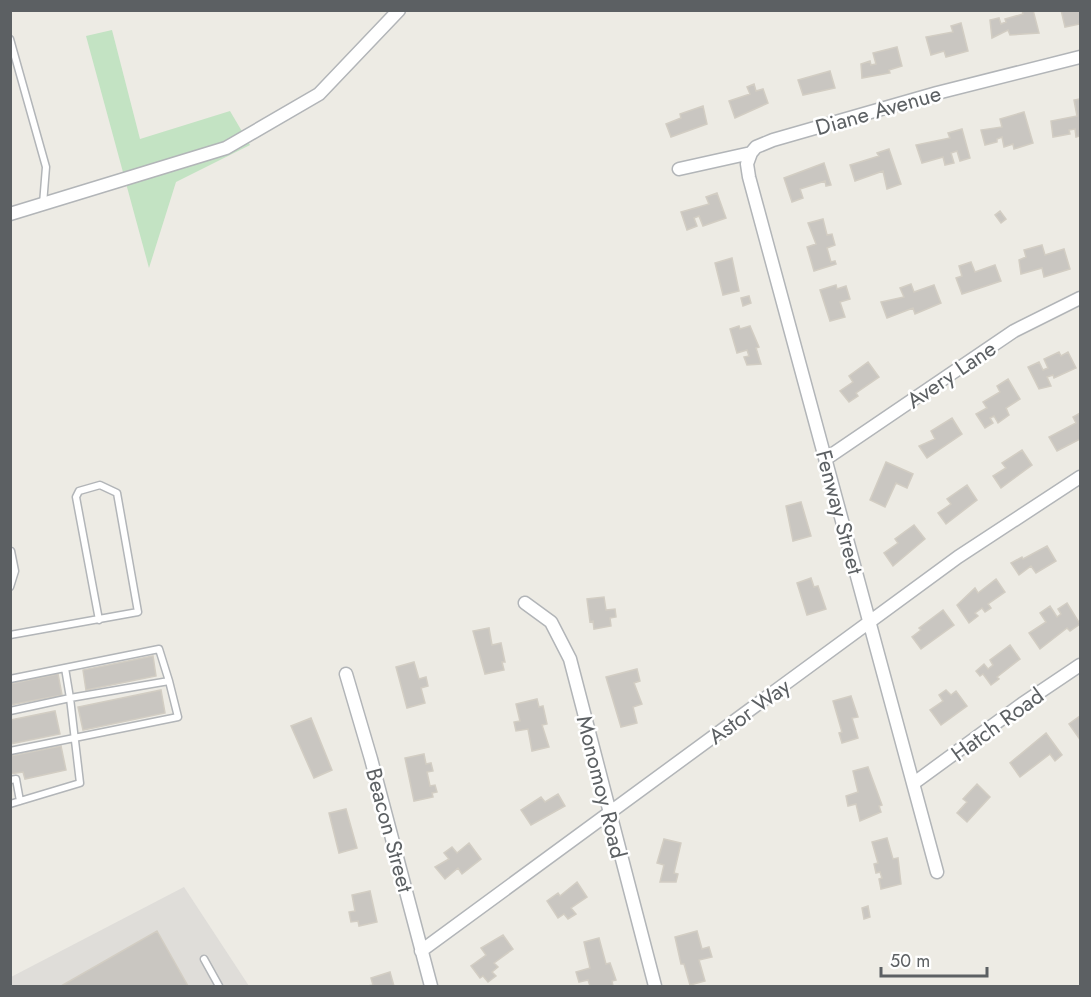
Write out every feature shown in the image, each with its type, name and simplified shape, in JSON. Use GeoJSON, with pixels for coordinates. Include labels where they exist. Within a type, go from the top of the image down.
{"type":"FeatureCollection","features":[{"type":"Feature","properties":{"kind":"street"},"geometry":{"type":"LineString","coordinates":[[10,214],[226,148],[319,94],[399,10]]}},
{"type":"Feature","properties":{"kind":"street","name":"Diane Avenue"},"geometry":{"type":"LineString","coordinates":[[679,169],[752,153],[761,144],[787,135],[936,93],[1080,57]]}},
{"type":"Feature","properties":{"kind":"street","name":"Fenway Street"},"geometry":{"type":"LineString","coordinates":[[752,153],[747,164],[749,177],[827,458],[937,872]]}},
{"type":"Feature","properties":{"kind":"street","name":"Avery Lane"},"geometry":{"type":"LineString","coordinates":[[827,458],[1014,332],[1080,298]]}},
{"type":"Feature","properties":{"kind":"street","name":"Astor Way"},"geometry":{"type":"LineString","coordinates":[[421,951],[958,557],[1080,477]]}},
{"type":"Feature","properties":{"kind":"street","name":"Monomoy Road"},"geometry":{"type":"LineString","coordinates":[[525,603],[551,622],[570,659],[655,987]]}},
{"type":"Feature","properties":{"kind":"street","name":"Hatch Road"},"geometry":{"type":"LineString","coordinates":[[914,783],[1022,704],[1080,665]]}},
{"type":"Feature","properties":{"kind":"street","name":"Beacon Street"},"geometry":{"type":"LineString","coordinates":[[346,674],[371,759],[431,987]]}},
{"type":"Feature","properties":{"kind":"lane"},"geometry":{"type":"LineString","coordinates":[[10,39],[46,167],[43,204]]}},
{"type":"Feature","properties":{"kind":"lane"},"geometry":{"type":"LineString","coordinates":[[10,635],[99,620],[138,612],[139,603],[117,493],[100,485],[79,491],[76,497],[99,620]]}},
{"type":"Feature","properties":{"kind":"lane"},"geometry":{"type":"LineString","coordinates":[[10,587],[15,571],[11,551]]}},
{"type":"Feature","properties":{"kind":"lane"},"geometry":{"type":"LineString","coordinates":[[10,679],[159,649],[170,681],[177,717],[10,751]]}},
{"type":"Feature","properties":{"kind":"lane"},"geometry":{"type":"LineString","coordinates":[[10,804],[80,783],[65,668]]}},
{"type":"Feature","properties":{"kind":"lane"},"geometry":{"type":"LineString","coordinates":[[10,711],[170,681]]}},
{"type":"Feature","properties":{"kind":"lane"},"geometry":{"type":"LineString","coordinates":[[10,780],[16,779],[20,801]]}},
{"type":"Feature","properties":{"kind":"lane"},"geometry":{"type":"LineString","coordinates":[[204,959],[219,987]]}},
{"type":"Feature","properties":{"kind":"shaded area"},"geometry":{"type":"Polygon","coordinates":[[[184,887],[249,986],[11,986],[11,977],[184,887]]]}},
{"type":"Feature","properties":{"kind":"green space"},"geometry":{"type":"Polygon","coordinates":[[[112,30],[140,139],[230,111],[250,145],[176,182],[149,268],[86,36],[112,30]]]}},
{"type":"Feature","properties":{"kind":"building"},"geometry":{"type":"Polygon","coordinates":[[[1022,10],[1033,10],[1039,33],[1010,35],[1008,30],[992,38],[990,20],[999,18],[1001,24],[1006,22],[1005,19],[1023,14],[1022,10]]]}},
{"type":"Feature","properties":{"kind":"building"},"geometry":{"type":"Polygon","coordinates":[[[1061,10],[1080,10],[1080,24],[1065,27],[1061,10]]]}},
{"type":"Feature","properties":{"kind":"building"},"geometry":{"type":"Polygon","coordinates":[[[961,23],[968,51],[946,57],[944,51],[931,55],[926,37],[953,32],[951,26],[961,23]]]}},
{"type":"Feature","properties":{"kind":"building"},"geometry":{"type":"Polygon","coordinates":[[[897,47],[902,66],[889,70],[890,73],[862,78],[861,64],[870,61],[871,65],[876,64],[873,53],[897,47]]]}},
{"type":"Feature","properties":{"kind":"building"},"geometry":{"type":"Polygon","coordinates":[[[830,71],[835,88],[803,95],[798,80],[830,71]]]}},
{"type":"Feature","properties":{"kind":"building"},"geometry":{"type":"Polygon","coordinates":[[[754,84],[756,91],[763,89],[768,103],[735,118],[729,101],[750,94],[747,87],[754,84]]]}},
{"type":"Feature","properties":{"kind":"building"},"geometry":{"type":"Polygon","coordinates":[[[1080,99],[1080,136],[1076,137],[1075,129],[1069,130],[1070,134],[1053,137],[1051,121],[1077,116],[1074,100],[1080,99]]]}},
{"type":"Feature","properties":{"kind":"building"},"geometry":{"type":"Polygon","coordinates":[[[703,106],[707,124],[671,137],[666,124],[681,118],[680,114],[703,106]]]}},
{"type":"Feature","properties":{"kind":"building"},"geometry":{"type":"Polygon","coordinates":[[[1024,112],[1033,143],[1014,149],[1013,144],[1004,147],[1002,137],[997,139],[997,142],[985,145],[981,130],[1002,127],[1000,119],[1024,112]]]}},
{"type":"Feature","properties":{"kind":"building"},"geometry":{"type":"Polygon","coordinates":[[[962,129],[970,158],[960,161],[957,151],[951,153],[954,163],[945,165],[943,157],[922,163],[916,145],[950,138],[948,133],[962,129]]]}},
{"type":"Feature","properties":{"kind":"building"},"geometry":{"type":"Polygon","coordinates":[[[889,149],[901,184],[887,189],[883,171],[855,181],[850,165],[879,156],[877,153],[889,149]]]}},
{"type":"Feature","properties":{"kind":"building"},"geometry":{"type":"Polygon","coordinates":[[[824,163],[831,185],[826,186],[825,181],[800,189],[803,198],[792,202],[784,178],[824,163]]]}},
{"type":"Feature","properties":{"kind":"building"},"geometry":{"type":"Polygon","coordinates":[[[717,193],[726,218],[703,226],[699,216],[694,218],[697,226],[687,230],[681,212],[709,204],[706,197],[717,193]]]}},
{"type":"Feature","properties":{"kind":"building"},"geometry":{"type":"Polygon","coordinates":[[[1000,211],[1006,219],[1001,223],[995,215],[1000,211]]]}},
{"type":"Feature","properties":{"kind":"building"},"geometry":{"type":"Polygon","coordinates":[[[823,219],[827,235],[832,234],[835,245],[827,248],[831,262],[835,261],[836,264],[814,271],[807,247],[816,244],[808,223],[823,219]]]}},
{"type":"Feature","properties":{"kind":"building"},"geometry":{"type":"Polygon","coordinates":[[[1042,245],[1045,255],[1064,249],[1070,269],[1044,277],[1042,268],[1021,274],[1019,260],[1026,257],[1024,250],[1042,245]]]}},
{"type":"Feature","properties":{"kind":"building"},"geometry":{"type":"Polygon","coordinates":[[[732,258],[739,291],[723,295],[715,263],[732,258]]]}},
{"type":"Feature","properties":{"kind":"building"},"geometry":{"type":"Polygon","coordinates":[[[971,262],[975,272],[995,265],[1001,281],[962,294],[956,278],[962,276],[959,266],[971,262]]]}},
{"type":"Feature","properties":{"kind":"building"},"geometry":{"type":"Polygon","coordinates":[[[911,284],[914,292],[934,285],[941,303],[915,314],[913,308],[887,318],[881,302],[904,297],[900,288],[911,284]]]}},
{"type":"Feature","properties":{"kind":"building"},"geometry":{"type":"Polygon","coordinates":[[[836,285],[837,289],[846,286],[850,299],[840,302],[845,317],[830,321],[820,290],[836,285]]]}},
{"type":"Feature","properties":{"kind":"building"},"geometry":{"type":"Polygon","coordinates":[[[749,296],[751,303],[743,306],[741,298],[749,296]]]}},
{"type":"Feature","properties":{"kind":"building"},"geometry":{"type":"Polygon","coordinates":[[[739,326],[740,329],[750,326],[759,347],[756,348],[761,364],[747,365],[744,357],[749,356],[747,350],[737,353],[730,329],[739,326]]]}},
{"type":"Feature","properties":{"kind":"building"},"geometry":{"type":"Polygon","coordinates":[[[1059,352],[1061,356],[1068,352],[1076,368],[1054,378],[1053,375],[1047,377],[1051,386],[1039,389],[1028,367],[1039,362],[1043,370],[1048,368],[1044,359],[1059,352]]]}},
{"type":"Feature","properties":{"kind":"building"},"geometry":{"type":"Polygon","coordinates":[[[868,362],[879,377],[856,393],[858,396],[849,402],[840,391],[853,382],[849,376],[868,362]]]}},
{"type":"Feature","properties":{"kind":"building"},"geometry":{"type":"Polygon","coordinates":[[[1008,379],[1020,399],[1006,408],[1009,415],[998,423],[994,416],[990,418],[993,423],[985,428],[976,414],[987,408],[983,402],[1000,392],[997,386],[1008,379]]]}},
{"type":"Feature","properties":{"kind":"building"},"geometry":{"type":"Polygon","coordinates":[[[1080,413],[1080,439],[1057,451],[1049,437],[1076,423],[1073,417],[1080,413]]]}},
{"type":"Feature","properties":{"kind":"building"},"geometry":{"type":"Polygon","coordinates":[[[952,418],[962,434],[927,458],[919,446],[935,439],[931,431],[952,418]]]}},
{"type":"Feature","properties":{"kind":"building"},"geometry":{"type":"Polygon","coordinates":[[[1022,450],[1032,465],[1001,488],[993,476],[1006,468],[1002,463],[1022,450]]]}},
{"type":"Feature","properties":{"kind":"building"},"geometry":{"type":"Polygon","coordinates":[[[886,462],[913,474],[907,488],[896,483],[885,507],[870,500],[886,462]]]}},
{"type":"Feature","properties":{"kind":"building"},"geometry":{"type":"Polygon","coordinates":[[[967,485],[977,500],[946,524],[938,513],[951,504],[947,499],[967,485]]]}},
{"type":"Feature","properties":{"kind":"building"},"geometry":{"type":"Polygon","coordinates":[[[801,502],[811,536],[793,541],[786,506],[801,502]]]}},
{"type":"Feature","properties":{"kind":"building"},"geometry":{"type":"Polygon","coordinates":[[[914,525],[925,539],[893,566],[884,553],[898,543],[895,539],[914,525]]]}},
{"type":"Feature","properties":{"kind":"building"},"geometry":{"type":"Polygon","coordinates":[[[1047,546],[1056,561],[1036,573],[1031,566],[1019,575],[1011,563],[1047,546]]]}},
{"type":"Feature","properties":{"kind":"building"},"geometry":{"type":"Polygon","coordinates":[[[811,578],[814,587],[818,586],[826,609],[807,615],[797,583],[811,578]]]}},
{"type":"Feature","properties":{"kind":"building"},"geometry":{"type":"Polygon","coordinates":[[[996,579],[1005,592],[988,604],[991,608],[985,612],[982,608],[975,613],[978,616],[969,623],[957,605],[975,588],[978,593],[996,579]]]}},
{"type":"Feature","properties":{"kind":"building"},"geometry":{"type":"Polygon","coordinates":[[[604,597],[606,610],[615,609],[616,617],[610,618],[611,626],[594,629],[593,621],[590,622],[587,599],[604,597]]]}},
{"type":"Feature","properties":{"kind":"building"},"geometry":{"type":"Polygon","coordinates":[[[1067,603],[1080,624],[1070,631],[1067,628],[1040,649],[1029,633],[1046,622],[1040,613],[1050,606],[1057,617],[1061,614],[1058,609],[1067,603]]]}},
{"type":"Feature","properties":{"kind":"building"},"geometry":{"type":"Polygon","coordinates":[[[943,610],[954,625],[921,649],[912,637],[921,630],[919,628],[943,610]]]}},
{"type":"Feature","properties":{"kind":"building"},"geometry":{"type":"Polygon","coordinates":[[[489,628],[492,645],[501,643],[505,662],[502,662],[504,670],[485,674],[473,631],[489,628]]]}},
{"type":"Feature","properties":{"kind":"building"},"geometry":{"type":"Polygon","coordinates":[[[1010,645],[1020,659],[997,677],[999,679],[991,685],[983,674],[980,676],[976,671],[984,664],[988,669],[993,665],[990,660],[1010,645]]]}},
{"type":"Feature","properties":{"kind":"building"},"geometry":{"type":"Polygon","coordinates":[[[153,656],[156,676],[86,690],[83,670],[153,656]]]}},
{"type":"Feature","properties":{"kind":"building"},"geometry":{"type":"Polygon","coordinates":[[[414,662],[419,679],[426,677],[428,686],[421,688],[425,703],[407,708],[396,667],[414,662]]]}},
{"type":"Feature","properties":{"kind":"building"},"geometry":{"type":"Polygon","coordinates":[[[637,669],[640,681],[634,683],[642,704],[633,707],[637,723],[621,727],[606,677],[637,669]]]}},
{"type":"Feature","properties":{"kind":"building"},"geometry":{"type":"Polygon","coordinates":[[[58,674],[62,695],[10,705],[10,684],[58,674]]]}},
{"type":"Feature","properties":{"kind":"building"},"geometry":{"type":"Polygon","coordinates":[[[161,690],[165,713],[83,730],[78,707],[161,690]]]}},
{"type":"Feature","properties":{"kind":"building"},"geometry":{"type":"Polygon","coordinates":[[[946,690],[951,695],[956,691],[967,706],[941,725],[930,710],[943,701],[939,695],[946,690]]]}},
{"type":"Feature","properties":{"kind":"building"},"geometry":{"type":"Polygon","coordinates":[[[851,696],[858,717],[852,718],[858,738],[842,743],[839,733],[842,732],[833,701],[851,696]]]}},
{"type":"Feature","properties":{"kind":"building"},"geometry":{"type":"Polygon","coordinates":[[[537,699],[539,707],[543,706],[547,724],[542,725],[549,747],[532,751],[528,729],[516,731],[514,722],[520,721],[516,704],[537,699]]]}},
{"type":"Feature","properties":{"kind":"building"},"geometry":{"type":"Polygon","coordinates":[[[55,711],[60,734],[10,744],[10,720],[55,711]]]}},
{"type":"Feature","properties":{"kind":"building"},"geometry":{"type":"Polygon","coordinates":[[[1080,716],[1080,737],[1079,738],[1069,724],[1080,716]]]}},
{"type":"Feature","properties":{"kind":"building"},"geometry":{"type":"Polygon","coordinates":[[[311,718],[332,770],[314,778],[291,726],[311,718]]]}},
{"type":"Feature","properties":{"kind":"building"},"geometry":{"type":"Polygon","coordinates":[[[1046,733],[1062,755],[1055,761],[1050,754],[1020,777],[1010,763],[1046,733]]]}},
{"type":"Feature","properties":{"kind":"building"},"geometry":{"type":"Polygon","coordinates":[[[61,746],[66,770],[25,779],[23,772],[10,774],[10,756],[61,746]]]}},
{"type":"Feature","properties":{"kind":"building"},"geometry":{"type":"Polygon","coordinates":[[[424,754],[426,764],[431,763],[433,771],[427,772],[430,786],[435,785],[437,792],[432,793],[433,797],[414,801],[405,758],[424,754]]]}},
{"type":"Feature","properties":{"kind":"building"},"geometry":{"type":"Polygon","coordinates":[[[868,767],[882,805],[879,806],[881,812],[860,821],[856,804],[848,806],[846,796],[858,792],[853,771],[868,767]]]}},
{"type":"Feature","properties":{"kind":"building"},"geometry":{"type":"Polygon","coordinates":[[[977,784],[990,797],[967,822],[957,813],[967,802],[963,799],[977,784]]]}},
{"type":"Feature","properties":{"kind":"building"},"geometry":{"type":"Polygon","coordinates":[[[558,794],[565,806],[531,825],[521,810],[541,797],[545,802],[558,794]]]}},
{"type":"Feature","properties":{"kind":"building"},"geometry":{"type":"Polygon","coordinates":[[[346,809],[357,848],[339,853],[329,813],[346,809]]]}},
{"type":"Feature","properties":{"kind":"building"},"geometry":{"type":"Polygon","coordinates":[[[887,838],[893,859],[898,858],[901,884],[881,889],[879,879],[882,878],[880,872],[876,873],[874,864],[878,863],[872,842],[887,838]]]}},
{"type":"Feature","properties":{"kind":"building"},"geometry":{"type":"Polygon","coordinates":[[[664,839],[681,843],[674,873],[678,874],[676,882],[660,882],[664,865],[657,863],[664,839]]]}},
{"type":"Feature","properties":{"kind":"building"},"geometry":{"type":"Polygon","coordinates":[[[469,843],[481,859],[462,874],[458,868],[445,879],[435,867],[449,859],[444,853],[452,847],[457,853],[469,843]]]}},
{"type":"Feature","properties":{"kind":"building"},"geometry":{"type":"Polygon","coordinates":[[[577,882],[587,897],[571,908],[576,914],[568,919],[564,914],[558,918],[547,901],[558,893],[560,896],[577,882]]]}},
{"type":"Feature","properties":{"kind":"building"},"geometry":{"type":"Polygon","coordinates":[[[370,891],[377,922],[359,926],[358,921],[351,922],[349,912],[355,911],[352,895],[370,891]]]}},
{"type":"Feature","properties":{"kind":"building"},"geometry":{"type":"Polygon","coordinates":[[[868,906],[870,917],[864,919],[862,908],[868,906]]]}},
{"type":"Feature","properties":{"kind":"building"},"geometry":{"type":"Polygon","coordinates":[[[157,931],[188,986],[61,986],[157,931]]]}},
{"type":"Feature","properties":{"kind":"building"},"geometry":{"type":"Polygon","coordinates":[[[697,931],[702,949],[709,947],[712,957],[699,960],[705,981],[690,985],[684,964],[681,964],[675,937],[697,931]]]}},
{"type":"Feature","properties":{"kind":"building"},"geometry":{"type":"Polygon","coordinates":[[[503,935],[513,949],[494,963],[498,967],[492,972],[496,976],[488,982],[483,976],[480,978],[471,966],[486,955],[481,948],[503,935]]]}},
{"type":"Feature","properties":{"kind":"building"},"geometry":{"type":"Polygon","coordinates":[[[599,938],[606,964],[610,963],[616,980],[612,981],[613,986],[590,986],[588,980],[579,982],[576,972],[590,968],[584,942],[599,938]]]}},
{"type":"Feature","properties":{"kind":"building"},"geometry":{"type":"Polygon","coordinates":[[[390,972],[394,986],[367,986],[373,985],[371,978],[390,972]]]}}]}
